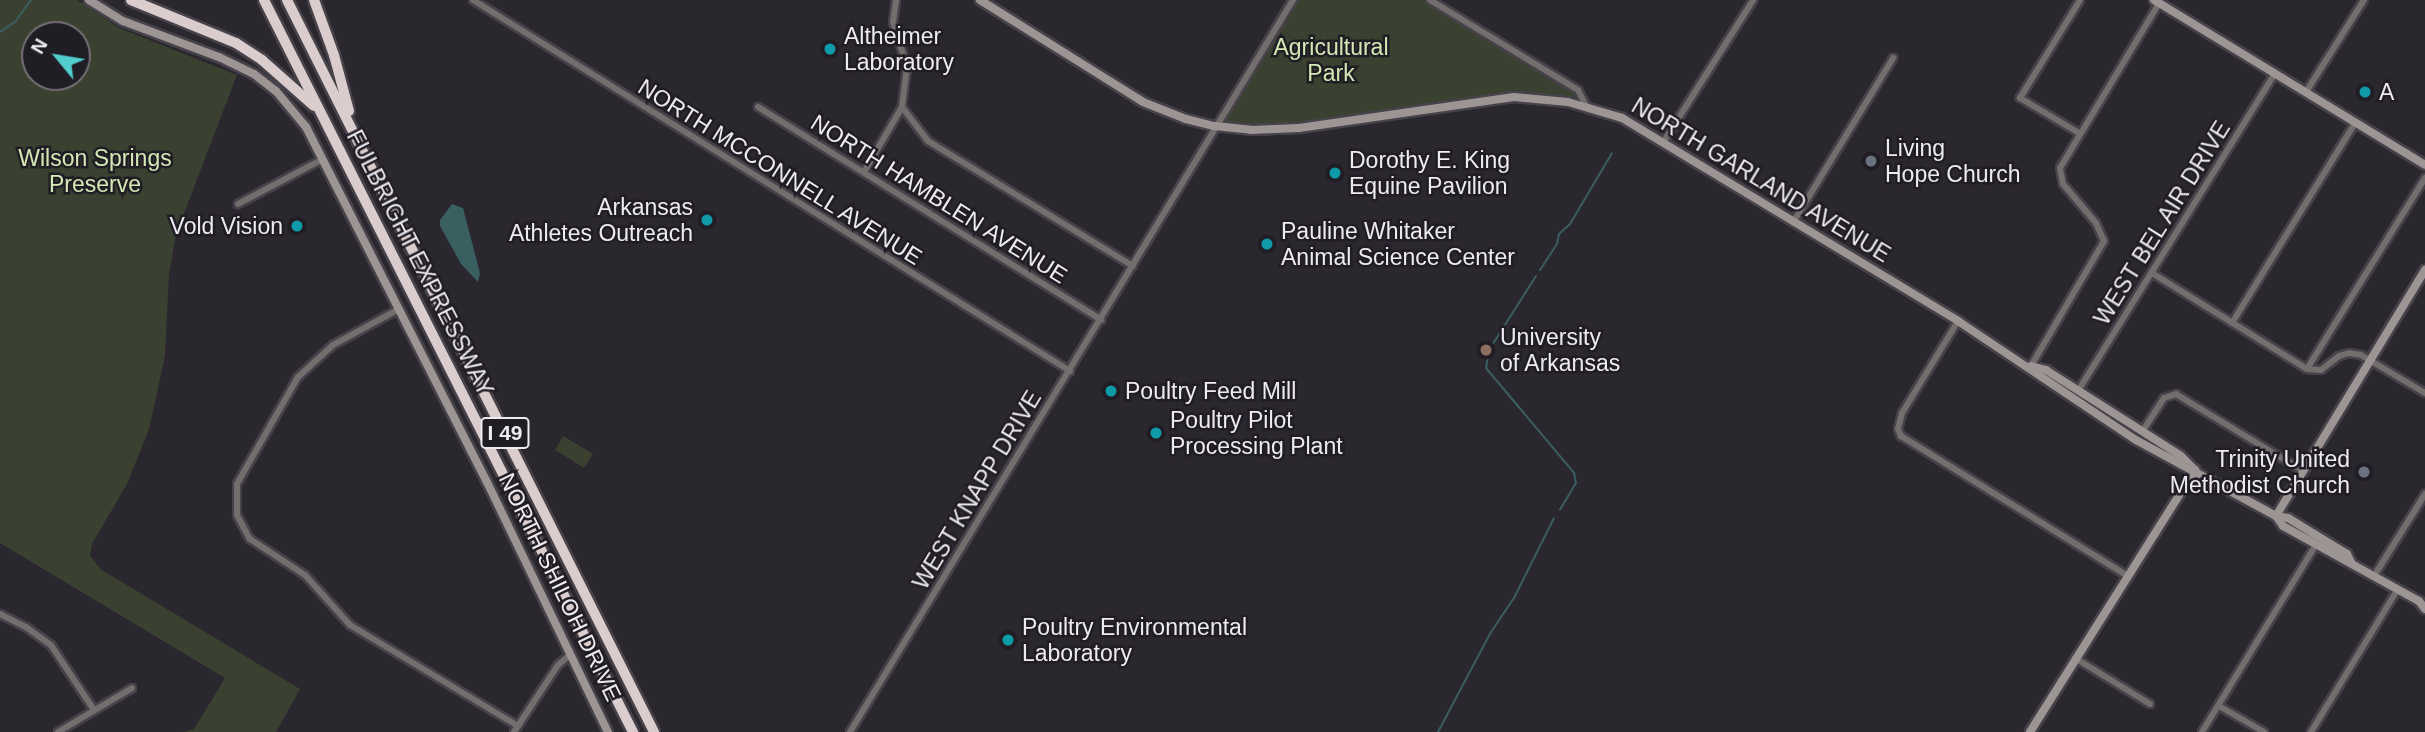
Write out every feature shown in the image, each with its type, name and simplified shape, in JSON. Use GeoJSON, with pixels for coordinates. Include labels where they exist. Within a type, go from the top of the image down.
{"type":"FeatureCollection","features":[{"type":"Feature","properties":{"kind":"highway"},"geometry":{"type":"LineString","coordinates":[[131,0],[242,47],[262,60],[319,110]]}},
{"type":"Feature","properties":{"kind":"highway","name":"FULBRIGHT EXPRESSWAY"},"geometry":{"type":"LineString","coordinates":[[264,0],[633,732]]}},
{"type":"Feature","properties":{"kind":"highway","name":"FULBRIGHT EXPRESSWAY"},"geometry":{"type":"LineString","coordinates":[[287,0],[654,732]]}},
{"type":"Feature","properties":{"kind":"highway"},"geometry":{"type":"LineString","coordinates":[[314,0],[334,55],[355,134]]}},
{"type":"Feature","properties":{"kind":"main road","name":"NORTH SHILOH DRIVE"},"geometry":{"type":"LineString","coordinates":[[89,0],[123,21],[219,57],[254,74],[287,102],[323,159],[487,482],[608,732]]}},
{"type":"Feature","properties":{"kind":"main road","name":"NORTH GARLAND AVENUE"},"geometry":{"type":"LineString","coordinates":[[980,0],[1143,102],[1186,119],[1215,125],[1251,130],[1292,128],[1501,98],[1539,98],[1587,106],[1622,118],[1664,141],[2031,366],[2046,370],[2181,456],[2195,470]]}},
{"type":"Feature","properties":{"kind":"main road"},"geometry":{"type":"LineString","coordinates":[[2157,1],[2425,164]]}},
{"type":"Feature","properties":{"kind":"main road"},"geometry":{"type":"LineString","coordinates":[[2276,516],[2425,270]]}},
{"type":"Feature","properties":{"kind":"main road","name":"NORTH GARLAND AVENUE"},"geometry":{"type":"LineString","coordinates":[[2031,366],[2041,378],[2136,440],[2276,516],[2288,518],[2347,554],[2351,562]]}},
{"type":"Feature","properties":{"kind":"main road"},"geometry":{"type":"LineString","coordinates":[[2030,732],[2195,470]]}},
{"type":"Feature","properties":{"kind":"main road","name":"NORTH GARLAND AVENUE"},"geometry":{"type":"LineString","coordinates":[[2276,516],[2283,526],[2315,546],[2342,562],[2351,562],[2423,604]]}},
{"type":"Feature","properties":{"kind":"street","name":"NORTH MCCONNELL AVENUE"},"geometry":{"type":"LineString","coordinates":[[472,0],[1070,371]]}},
{"type":"Feature","properties":{"kind":"street"},"geometry":{"type":"LineString","coordinates":[[863,172],[902,107],[907,67],[893,22],[897,0]]}},
{"type":"Feature","properties":{"kind":"street","name":"WEST KNAPP DRIVE"},"geometry":{"type":"LineString","coordinates":[[850,732],[1293,0]]}},
{"type":"Feature","properties":{"kind":"street"},"geometry":{"type":"LineString","coordinates":[[1430,0],[1569,84],[1583,96],[1587,106]]}},
{"type":"Feature","properties":{"kind":"street"},"geometry":{"type":"LineString","coordinates":[[1664,141],[1753,0]]}},
{"type":"Feature","properties":{"kind":"street"},"geometry":{"type":"LineString","coordinates":[[2079,133],[2020,98],[2080,0]]}},
{"type":"Feature","properties":{"kind":"street"},"geometry":{"type":"LineString","coordinates":[[2306,92],[2364,0]]}},
{"type":"Feature","properties":{"kind":"street"},"geometry":{"type":"LineString","coordinates":[[2031,366],[2104,241],[2096,223],[2063,184],[2060,168],[2157,1]]}},
{"type":"Feature","properties":{"kind":"street"},"geometry":{"type":"LineString","coordinates":[[1794,221],[1893,58]]}},
{"type":"Feature","properties":{"kind":"street","name":"WEST BEL AIR DRIVE"},"geometry":{"type":"LineString","coordinates":[[2078,391],[2275,73]]}},
{"type":"Feature","properties":{"kind":"street","name":"NORTH HAMBLEN AVENUE"},"geometry":{"type":"LineString","coordinates":[[758,107],[1101,320]]}},
{"type":"Feature","properties":{"kind":"street"},"geometry":{"type":"LineString","coordinates":[[902,107],[928,141],[1133,266]]}},
{"type":"Feature","properties":{"kind":"street"},"geometry":{"type":"LineString","coordinates":[[2232,323],[2355,122]]}},
{"type":"Feature","properties":{"kind":"street"},"geometry":{"type":"LineString","coordinates":[[238,204],[323,159]]}},
{"type":"Feature","properties":{"kind":"street"},"geometry":{"type":"LineString","coordinates":[[2307,369],[2425,178]]}},
{"type":"Feature","properties":{"kind":"street"},"geometry":{"type":"LineString","coordinates":[[2152,273],[2307,369],[2321,370],[2339,356],[2348,353],[2371,359],[2425,393]]}},
{"type":"Feature","properties":{"kind":"street"},"geometry":{"type":"LineString","coordinates":[[399,309],[333,345],[298,377],[237,484],[237,515],[250,540],[305,575],[350,625],[516,729],[558,665],[570,655]]}},
{"type":"Feature","properties":{"kind":"street"},"geometry":{"type":"LineString","coordinates":[[1958,321],[1902,413],[1898,429],[1901,436],[2129,577]]}},
{"type":"Feature","properties":{"kind":"street"},"geometry":{"type":"LineString","coordinates":[[2142,432],[2164,398],[2176,394],[2303,471]]}},
{"type":"Feature","properties":{"kind":"street"},"geometry":{"type":"LineString","coordinates":[[2374,576],[2425,494]]}},
{"type":"Feature","properties":{"kind":"street"},"geometry":{"type":"LineString","coordinates":[[2202,732],[2315,546]]}},
{"type":"Feature","properties":{"kind":"street"},"geometry":{"type":"LineString","coordinates":[[2311,732],[2398,589]]}},
{"type":"Feature","properties":{"kind":"street"},"geometry":{"type":"LineString","coordinates":[[0,614],[26,627],[51,645],[94,710]]}},
{"type":"Feature","properties":{"kind":"street"},"geometry":{"type":"LineString","coordinates":[[2076,658],[2150,704]]}},
{"type":"Feature","properties":{"kind":"street"},"geometry":{"type":"LineString","coordinates":[[58,732],[132,688]]}},
{"type":"Feature","properties":{"kind":"street"},"geometry":{"type":"LineString","coordinates":[[2219,706],[2264,732]]}},
{"type":"Feature","properties":{"kind":"green space","name":"Wilson Springs Preserve"},"geometry":{"type":"Polygon","coordinates":[[[0,0],[77,0],[119,28],[237,75],[176,234],[169,275],[165,356],[149,429],[127,484],[92,544],[90,555],[100,569],[300,689],[276,732],[183,732],[194,729],[225,678],[0,543],[0,0]]]}},
{"type":"Feature","properties":{"kind":"green space","name":"Agricultural Park"},"geometry":{"type":"Polygon","coordinates":[[[1298,0],[1426,0],[1580,97],[1576,100],[1535,94],[1500,94],[1301,124],[1268,127],[1222,123],[1229,107],[1232,108],[1298,0]]]}},
{"type":"Feature","properties":{"kind":"green space"},"geometry":{"type":"Polygon","coordinates":[[[563,436],[593,454],[584,468],[555,450],[563,436]]]}},
{"type":"Feature","properties":{"kind":"shaded area"},"geometry":{"type":"Polygon","coordinates":[[[452,204],[463,208],[480,273],[478,282],[461,264],[440,226],[440,220],[452,204]]]}},
{"type":"Feature","properties":{"kind":"waterway"},"geometry":{"type":"LineString","coordinates":[[0,32],[15,22],[31,0]]}},
{"type":"Feature","properties":{"kind":"waterway"},"geometry":{"type":"LineString","coordinates":[[1540,270],[1557,244],[1559,234],[1570,224],[1612,153]]}},
{"type":"Feature","properties":{"kind":"waterway"},"geometry":{"type":"LineString","coordinates":[[1536,276],[1489,350],[1486,368],[1574,473],[1576,483],[1560,510]]}},
{"type":"Feature","properties":{"kind":"waterway"},"geometry":{"type":"LineString","coordinates":[[1438,732],[1491,632],[1514,598],[1554,518]]}},
{"type":"Feature","properties":{"kind":"place","name":"Altheimer Laboratory"},"geometry":{"type":"Point","coordinates":[830,49]}},
{"type":"Feature","properties":{"kind":"place","name":"A"},"geometry":{"type":"Point","coordinates":[2365,92]}},
{"type":"Feature","properties":{"kind":"place","name":"Living Hope Church"},"geometry":{"type":"Point","coordinates":[1871,161]}},
{"type":"Feature","properties":{"kind":"place","name":"Dorothy E. King Equine Pavilion"},"geometry":{"type":"Point","coordinates":[1335,173]}},
{"type":"Feature","properties":{"kind":"place","name":"Arkansas Athletes Outreach"},"geometry":{"type":"Point","coordinates":[707,220]}},
{"type":"Feature","properties":{"kind":"place","name":"Vold Vision"},"geometry":{"type":"Point","coordinates":[297,226]}},
{"type":"Feature","properties":{"kind":"place","name":"Pauline Whitaker Animal Science Center"},"geometry":{"type":"Point","coordinates":[1267,244]}},
{"type":"Feature","properties":{"kind":"place","name":"University of Arkansas"},"geometry":{"type":"Point","coordinates":[1486,350]}},
{"type":"Feature","properties":{"kind":"place","name":"Poultry Feed Mill"},"geometry":{"type":"Point","coordinates":[1111,391]}},
{"type":"Feature","properties":{"kind":"place","name":"Poultry Pilot Processing Plant"},"geometry":{"type":"Point","coordinates":[1156,433]}},
{"type":"Feature","properties":{"kind":"place","name":"Trinity United Methodist Church"},"geometry":{"type":"Point","coordinates":[2364,472]}},
{"type":"Feature","properties":{"kind":"place","name":"Poultry Environmental Laboratory"},"geometry":{"type":"Point","coordinates":[1008,640]}}]}
